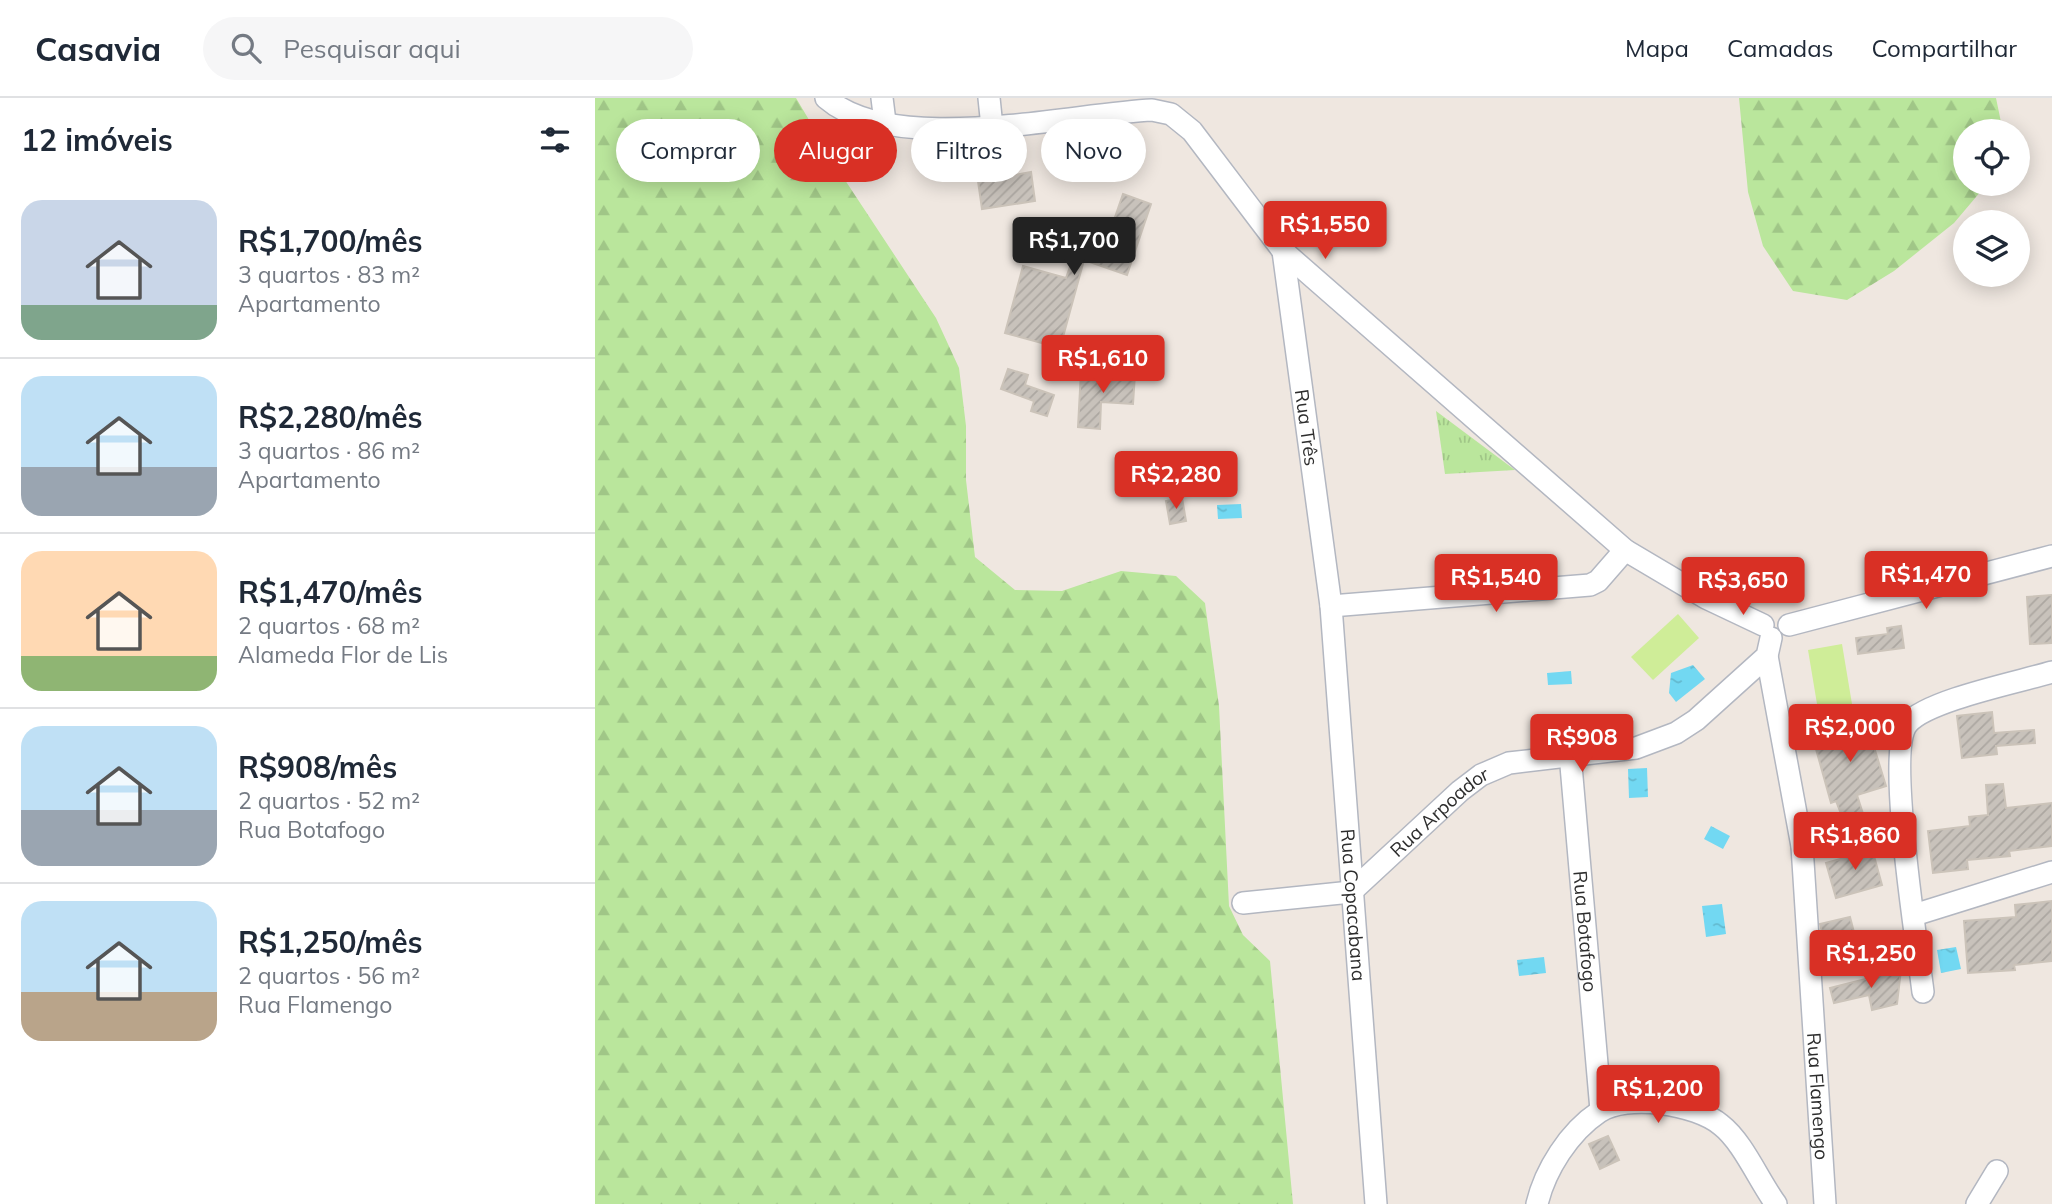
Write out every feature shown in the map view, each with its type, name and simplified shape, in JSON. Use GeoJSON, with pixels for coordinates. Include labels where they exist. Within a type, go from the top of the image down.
{"type":"FeatureCollection","features":[{"type":"Feature","properties":{"kind":"street"},"geometry":{"type":"LineString","coordinates":[[826,98],[852,115],[871,119]]}},
{"type":"Feature","properties":{"kind":"street"},"geometry":{"type":"LineString","coordinates":[[882,98],[885,119]]}},
{"type":"Feature","properties":{"kind":"street"},"geometry":{"type":"LineString","coordinates":[[989,98],[991,119]]}},
{"type":"Feature","properties":{"kind":"street"},"geometry":{"type":"LineString","coordinates":[[1027,121],[1106,106],[1171,114],[1185,123],[1283,251],[1625,550],[1706,598],[1767,640]]}},
{"type":"Feature","properties":{"kind":"street","name":"Rua Três"},"geometry":{"type":"LineString","coordinates":[[1283,251],[1331,606]]}},
{"type":"Feature","properties":{"kind":"street"},"geometry":{"type":"LineString","coordinates":[[1331,606],[1590,585],[1598,581],[1625,550]]}},
{"type":"Feature","properties":{"kind":"street","name":"Rua Arpoador"},"geometry":{"type":"LineString","coordinates":[[1351,892],[1459,791],[1481,775],[1509,763],[1636,748],[1676,733],[1696,720],[1767,640],[1783,637],[1789,625],[2052,556]]}},
{"type":"Feature","properties":{"kind":"street","name":"Rua Copacabana"},"geometry":{"type":"LineString","coordinates":[[1331,606],[1376,1204]]}},
{"type":"Feature","properties":{"kind":"street","name":"Rua Flamengo"},"geometry":{"type":"LineString","coordinates":[[1767,640],[1802,846],[1825,1204]]}},
{"type":"Feature","properties":{"kind":"street"},"geometry":{"type":"LineString","coordinates":[[1923,992],[1902,825],[1901,743],[1905,725],[1918,714],[1950,701],[2052,673]]}},
{"type":"Feature","properties":{"kind":"street","name":"Rua Botafogo"},"geometry":{"type":"LineString","coordinates":[[1570,754],[1601,1110]]}},
{"type":"Feature","properties":{"kind":"street"},"geometry":{"type":"LineString","coordinates":[[1802,846],[1902,825]]}},
{"type":"Feature","properties":{"kind":"street"},"geometry":{"type":"LineString","coordinates":[[1914,915],[2052,873]]}},
{"type":"Feature","properties":{"kind":"street"},"geometry":{"type":"LineString","coordinates":[[1243,903],[1351,892]]}},
{"type":"Feature","properties":{"kind":"street"},"geometry":{"type":"LineString","coordinates":[[1537,1204],[1550,1170],[1561,1152],[1601,1110],[1634,1103],[1683,1107],[1713,1118],[1739,1146],[1776,1204]]}},
{"type":"Feature","properties":{"kind":"street"},"geometry":{"type":"LineString","coordinates":[[1977,1204],[1997,1171]]}},
{"type":"Feature","properties":{"kind":"green space"},"geometry":{"type":"Polygon","coordinates":[[[595,98],[796,98],[808,119],[774,119],[774,182],[846,182],[936,318],[959,368],[966,426],[966,480],[975,557],[1015,590],[1062,591],[1121,571],[1176,576],[1205,603],[1219,706],[1229,906],[1243,935],[1270,961],[1293,1204],[595,1204],[595,98]]]}},
{"type":"Feature","properties":{"kind":"green space"},"geometry":{"type":"Polygon","coordinates":[[[1739,98],[1996,98],[2000,119],[1953,119],[1953,196],[1977,196],[1965,210],[1953,210],[1953,224],[1894,271],[1847,300],[1793,291],[1763,246],[1748,192],[1739,98]]]}},
{"type":"Feature","properties":{"kind":"green space"},"geometry":{"type":"Polygon","coordinates":[[[1436,411],[1515,470],[1445,474],[1436,411]]]}},
{"type":"Feature","properties":{"kind":"green space"},"geometry":{"type":"Polygon","coordinates":[[[1678,614],[1699,638],[1653,680],[1631,657],[1678,614]]]}},
{"type":"Feature","properties":{"kind":"green space"},"geometry":{"type":"Polygon","coordinates":[[[1842,644],[1854,716],[1820,722],[1808,650],[1842,644]]]}},
{"type":"Feature","properties":{"kind":"water"},"geometry":{"type":"Polygon","coordinates":[[[1241,504],[1242,518],[1218,519],[1217,505],[1241,504]]]}},
{"type":"Feature","properties":{"kind":"water"},"geometry":{"type":"Polygon","coordinates":[[[1693,665],[1705,679],[1676,702],[1669,693],[1671,673],[1693,665]]]}},
{"type":"Feature","properties":{"kind":"water"},"geometry":{"type":"Polygon","coordinates":[[[1571,671],[1572,684],[1548,685],[1547,673],[1571,671]]]}},
{"type":"Feature","properties":{"kind":"water"},"geometry":{"type":"Polygon","coordinates":[[[1647,768],[1648,797],[1629,798],[1628,769],[1647,768]]]}},
{"type":"Feature","properties":{"kind":"water"},"geometry":{"type":"Polygon","coordinates":[[[1711,826],[1730,836],[1723,849],[1704,839],[1711,826]]]}},
{"type":"Feature","properties":{"kind":"water"},"geometry":{"type":"Polygon","coordinates":[[[1722,904],[1726,934],[1706,937],[1702,906],[1722,904]]]}},
{"type":"Feature","properties":{"kind":"water"},"geometry":{"type":"Polygon","coordinates":[[[1956,947],[1961,969],[1941,973],[1937,950],[1956,947]]]}},
{"type":"Feature","properties":{"kind":"water"},"geometry":{"type":"Polygon","coordinates":[[[1544,957],[1546,973],[1519,976],[1517,960],[1544,957]]]}},
{"type":"Feature","properties":{"kind":"building"},"geometry":{"type":"Polygon","coordinates":[[[1031,172],[1035,201],[982,209],[978,182],[1027,182],[1027,173],[1031,172]]]}},
{"type":"Feature","properties":{"kind":"building"},"geometry":{"type":"Polygon","coordinates":[[[1123,194],[1151,204],[1127,275],[1084,260],[1060,348],[1005,333],[1023,266],[1066,278],[1082,232],[1106,243],[1123,194]]]}},
{"type":"Feature","properties":{"kind":"building"},"geometry":{"type":"Polygon","coordinates":[[[1008,369],[1028,375],[1025,385],[1054,395],[1047,416],[1031,411],[1034,401],[1001,389],[1008,369]]]}},
{"type":"Feature","properties":{"kind":"building"},"geometry":{"type":"Polygon","coordinates":[[[1081,371],[1135,374],[1133,404],[1101,402],[1100,429],[1078,427],[1081,371]]]}},
{"type":"Feature","properties":{"kind":"building"},"geometry":{"type":"Polygon","coordinates":[[[1182,498],[1186,521],[1170,524],[1166,501],[1182,498]]]}},
{"type":"Feature","properties":{"kind":"building"},"geometry":{"type":"Polygon","coordinates":[[[2052,595],[2052,643],[2030,644],[2027,597],[2052,595]]]}},
{"type":"Feature","properties":{"kind":"building"},"geometry":{"type":"Polygon","coordinates":[[[1901,626],[1904,648],[1858,654],[1856,638],[1888,634],[1887,628],[1901,626]]]}},
{"type":"Feature","properties":{"kind":"building"},"geometry":{"type":"Polygon","coordinates":[[[1992,712],[1994,733],[2034,730],[2035,743],[1996,746],[1997,754],[1962,758],[1957,716],[1992,712]]]}},
{"type":"Feature","properties":{"kind":"building"},"geometry":{"type":"Polygon","coordinates":[[[1871,713],[1881,744],[1874,747],[1886,786],[1857,795],[1865,820],[1858,828],[1845,824],[1836,801],[1831,803],[1811,731],[1871,713]]]}},
{"type":"Feature","properties":{"kind":"building"},"geometry":{"type":"Polygon","coordinates":[[[2003,784],[2006,808],[2052,803],[2052,846],[2009,851],[2010,856],[1967,860],[1968,869],[1933,873],[1928,831],[1970,826],[1969,817],[1988,815],[1986,785],[2003,784]]]}},
{"type":"Feature","properties":{"kind":"building"},"geometry":{"type":"Polygon","coordinates":[[[1861,842],[1871,845],[1882,885],[1836,898],[1826,863],[1855,855],[1853,849],[1861,842]]]}},
{"type":"Feature","properties":{"kind":"building"},"geometry":{"type":"Polygon","coordinates":[[[2052,901],[2052,961],[2014,965],[2015,970],[1968,973],[1964,921],[2016,917],[2015,905],[2052,901]]]}},
{"type":"Feature","properties":{"kind":"building"},"geometry":{"type":"Polygon","coordinates":[[[1850,917],[1856,940],[1826,948],[1820,924],[1850,917]]]}},
{"type":"Feature","properties":{"kind":"building"},"geometry":{"type":"Polygon","coordinates":[[[1901,970],[1897,1004],[1872,1010],[1869,995],[1834,1003],[1830,988],[1901,970]]]}},
{"type":"Feature","properties":{"kind":"building"},"geometry":{"type":"Polygon","coordinates":[[[1608,1136],[1619,1160],[1600,1169],[1589,1144],[1608,1136]]]}}]}
